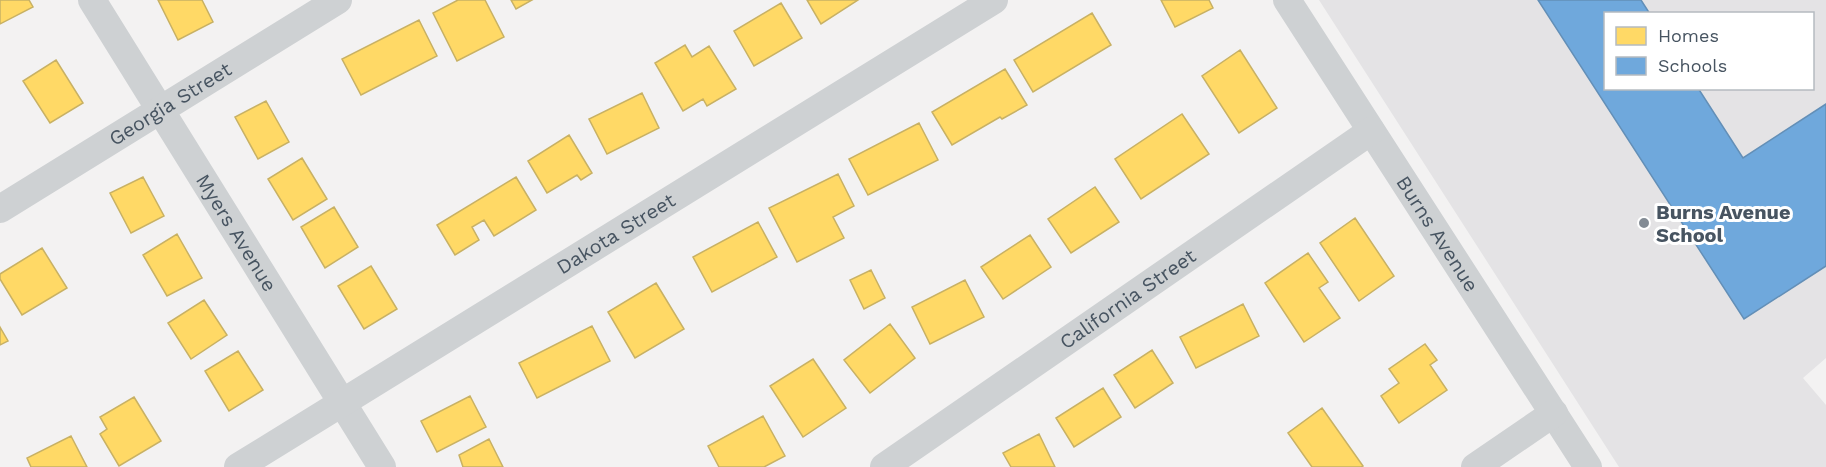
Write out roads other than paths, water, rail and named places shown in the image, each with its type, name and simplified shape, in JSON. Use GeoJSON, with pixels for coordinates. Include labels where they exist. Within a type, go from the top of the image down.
{"type":"FeatureCollection","features":[{"type":"Feature","properties":{"kind":"street","name":"Myers Avenue"},"geometry":{"type":"LineString","coordinates":[[92,0],[382,467]]}},
{"type":"Feature","properties":{"kind":"street","name":"Georgia Street"},"geometry":{"type":"LineString","coordinates":[[0,209],[338,0]]}},
{"type":"Feature","properties":{"kind":"street","name":"Dakota Street"},"geometry":{"type":"LineString","coordinates":[[238,467],[994,0]]}},
{"type":"Feature","properties":{"kind":"street","name":"Burns Avenue"},"geometry":{"type":"LineString","coordinates":[[1287,0],[1588,467]]}},
{"type":"Feature","properties":{"kind":"street","name":"California Street"},"geometry":{"type":"LineString","coordinates":[[884,467],[1371,131]]}},
{"type":"Feature","properties":{"kind":"street"},"geometry":{"type":"LineString","coordinates":[[1475,467],[1554,413]]}},
{"type":"Feature","properties":{"kind":"place","name":"Burns Avenue School"},"geometry":{"type":"Point","coordinates":[1644,223]}}]}
